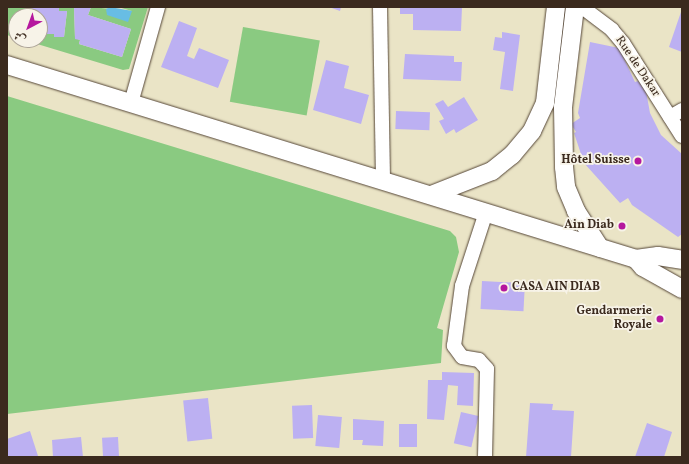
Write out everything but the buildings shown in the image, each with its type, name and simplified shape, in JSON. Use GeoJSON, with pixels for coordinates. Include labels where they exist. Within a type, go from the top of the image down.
{"type":"FeatureCollection","features":[{"type":"Feature","properties":{"kind":"main road"},"geometry":{"type":"LineString","coordinates":[[431,195],[492,171],[512,155],[532,131],[545,103],[556,7]]}},
{"type":"Feature","properties":{"kind":"main road"},"geometry":{"type":"LineString","coordinates":[[575,7],[563,107],[564,167],[566,187],[576,211],[600,248]]}},
{"type":"Feature","properties":{"kind":"main road"},"geometry":{"type":"LineString","coordinates":[[7,65],[383,179],[636,259],[658,256],[682,260]]}},
{"type":"Feature","properties":{"kind":"main road"},"geometry":{"type":"LineString","coordinates":[[636,259],[643,267],[682,289]]}},
{"type":"Feature","properties":{"kind":"street"},"geometry":{"type":"LineString","coordinates":[[131,103],[158,7]]}},
{"type":"Feature","properties":{"kind":"street"},"geometry":{"type":"LineString","coordinates":[[380,7],[383,179]]}},
{"type":"Feature","properties":{"kind":"street","name":"Rue de Dakar"},"geometry":{"type":"LineString","coordinates":[[582,7],[612,30],[676,113],[682,136]]}},
{"type":"Feature","properties":{"kind":"street"},"geometry":{"type":"LineString","coordinates":[[485,457],[488,368],[479,360],[462,357],[454,346],[462,286],[486,212]]}},
{"type":"Feature","properties":{"kind":"green space"},"geometry":{"type":"Polygon","coordinates":[[[7,7],[32,7],[8,8],[7,35],[7,7]]]}},
{"type":"Feature","properties":{"kind":"green space"},"geometry":{"type":"Polygon","coordinates":[[[59,7],[74,7],[75,38],[80,40],[79,44],[122,57],[131,29],[88,15],[91,7],[132,11],[118,7],[148,7],[129,69],[123,70],[48,47],[48,32],[54,34],[54,37],[64,37],[67,11],[59,11],[59,7]]]}},
{"type":"Feature","properties":{"kind":"green space"},"geometry":{"type":"Polygon","coordinates":[[[243,27],[320,41],[307,115],[230,102],[243,27]]]}},
{"type":"Feature","properties":{"kind":"green space"},"geometry":{"type":"Polygon","coordinates":[[[7,96],[450,231],[456,237],[459,252],[437,328],[443,330],[441,363],[7,414],[7,96]]]}},
{"type":"Feature","properties":{"kind":"water"},"geometry":{"type":"Polygon","coordinates":[[[110,7],[132,11],[128,22],[107,15],[106,9],[110,7]]]}},
{"type":"Feature","properties":{"kind":"place","name":"Hôtel Suisse"},"geometry":{"type":"Point","coordinates":[638,161]}},
{"type":"Feature","properties":{"kind":"place","name":"Ain Diab"},"geometry":{"type":"Point","coordinates":[622,226]}},
{"type":"Feature","properties":{"kind":"place","name":"CASA AIN DIAB"},"geometry":{"type":"Point","coordinates":[504,288]}},
{"type":"Feature","properties":{"kind":"place","name":"Gendarmerie Royale"},"geometry":{"type":"Point","coordinates":[660,319]}}]}
